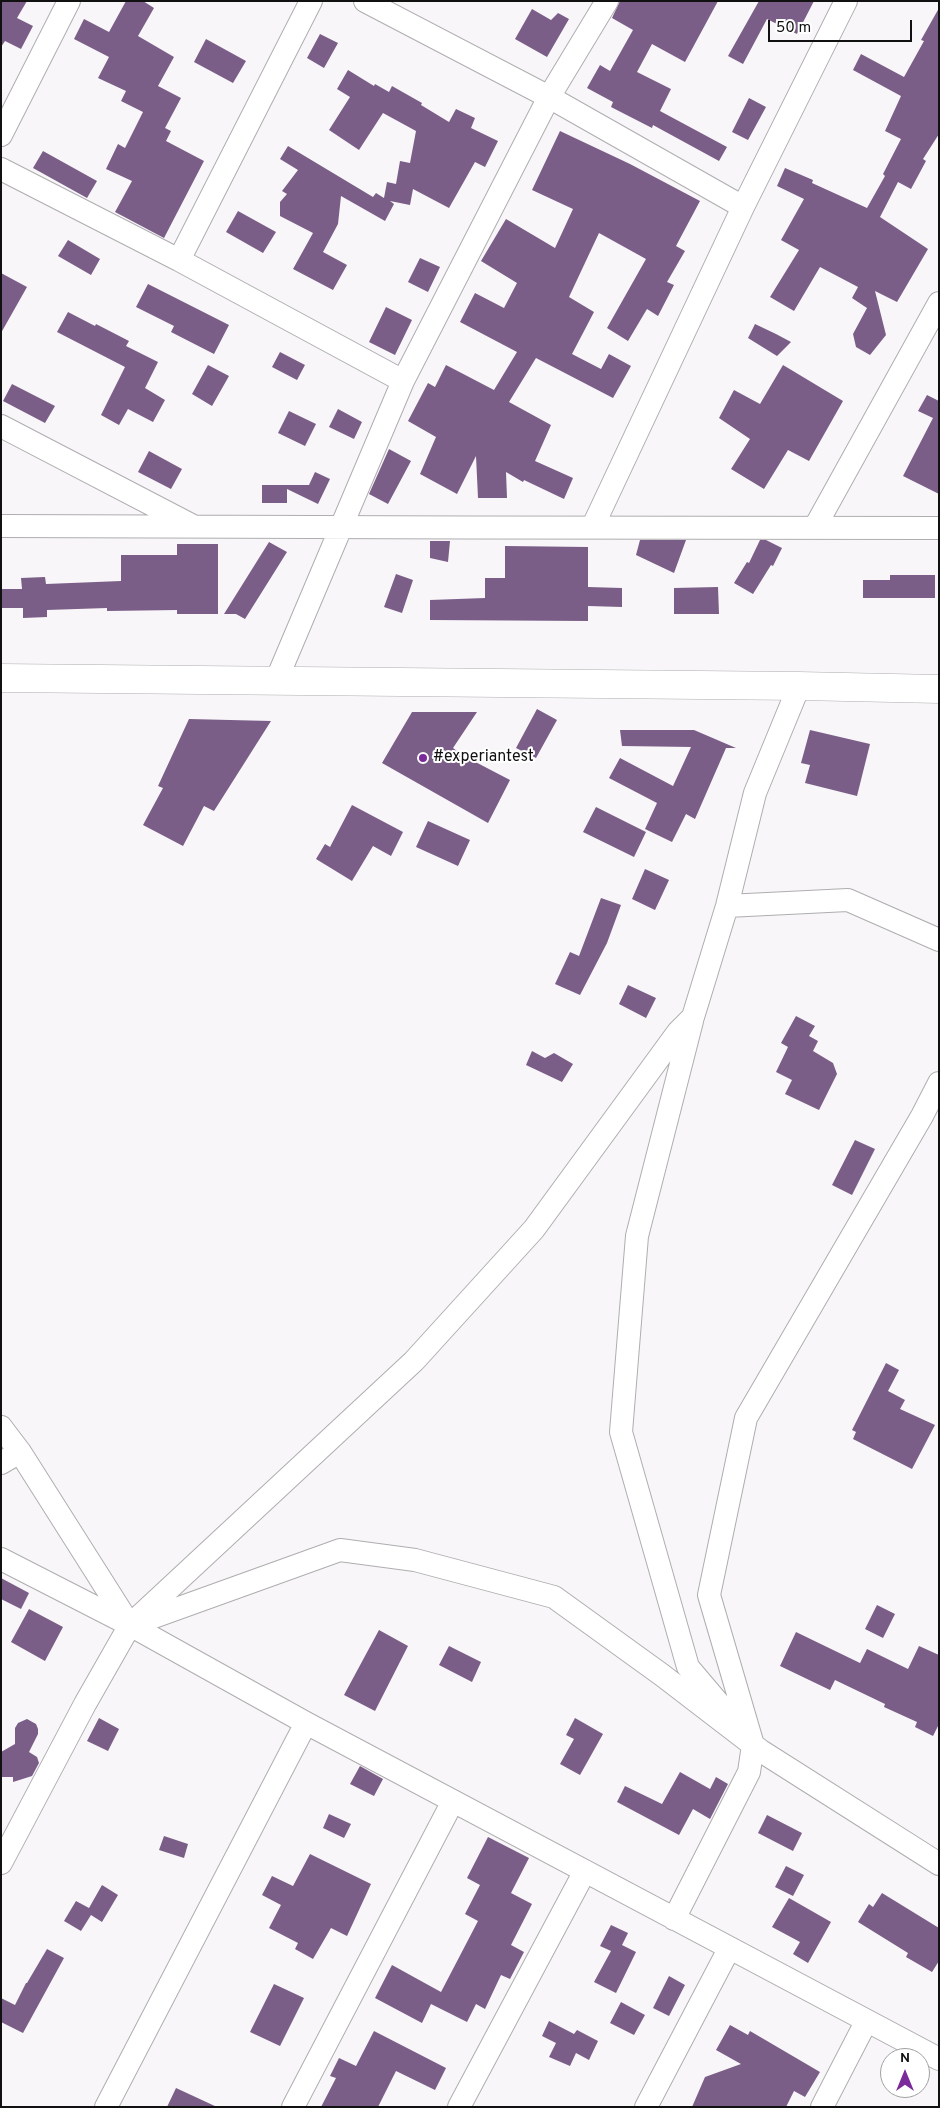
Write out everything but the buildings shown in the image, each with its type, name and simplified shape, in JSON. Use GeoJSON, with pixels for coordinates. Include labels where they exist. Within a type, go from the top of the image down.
{"type":"FeatureCollection","features":[{"type":"Feature","properties":{"kind":"street"},"geometry":{"type":"LineString","coordinates":[[1,135],[69,1]]}},
{"type":"Feature","properties":{"kind":"street"},"geometry":{"type":"LineString","coordinates":[[179,260],[312,1]]}},
{"type":"Feature","properties":{"kind":"street"},"geometry":{"type":"LineString","coordinates":[[365,1],[549,97],[743,207]]}},
{"type":"Feature","properties":{"kind":"street"},"geometry":{"type":"LineString","coordinates":[[276,681],[403,381],[549,97],[607,1]]}},
{"type":"Feature","properties":{"kind":"street"},"geometry":{"type":"LineString","coordinates":[[593,526],[743,207],[846,1]]}},
{"type":"Feature","properties":{"kind":"street"},"geometry":{"type":"LineString","coordinates":[[1,169],[179,260],[403,381]]}},
{"type":"Feature","properties":{"kind":"street"},"geometry":{"type":"LineString","coordinates":[[815,527],[939,303]]}},
{"type":"Feature","properties":{"kind":"street"},"geometry":{"type":"LineString","coordinates":[[1,426],[197,528]]}},
{"type":"Feature","properties":{"kind":"street"},"geometry":{"type":"LineString","coordinates":[[1,526],[197,528],[593,526],[939,528]]}},
{"type":"Feature","properties":{"kind":"street"},"geometry":{"type":"LineString","coordinates":[[1,678],[939,689]]}},
{"type":"Feature","properties":{"kind":"street"},"geometry":{"type":"LineString","coordinates":[[753,1745],[688,1667],[621,1432],[637,1236],[693,1017],[727,906],[755,793],[799,686]]}},
{"type":"Feature","properties":{"kind":"street"},"geometry":{"type":"LineString","coordinates":[[727,906],[848,900],[939,940]]}},
{"type":"Feature","properties":{"kind":"street"},"geometry":{"type":"LineString","coordinates":[[1,1863],[85,1704],[130,1625],[414,1361],[534,1228],[678,1032],[693,1017]]}},
{"type":"Feature","properties":{"kind":"street"},"geometry":{"type":"LineString","coordinates":[[674,1919],[749,1772],[753,1745],[708,1595],[746,1418],[930,1121],[939,1083]]}},
{"type":"Feature","properties":{"kind":"street"},"geometry":{"type":"LineString","coordinates":[[1,1427],[11,1458],[130,1625]]}},
{"type":"Feature","properties":{"kind":"street"},"geometry":{"type":"LineString","coordinates":[[130,1625],[340,1550],[415,1560],[554,1597],[662,1674],[753,1745],[939,1864]]}},
{"type":"Feature","properties":{"kind":"street"},"geometry":{"type":"LineString","coordinates":[[1,1559],[130,1625],[306,1723],[866,2022],[939,2059]]}},
{"type":"Feature","properties":{"kind":"street"},"geometry":{"type":"LineString","coordinates":[[106,2107],[306,1723]]}},
{"type":"Feature","properties":{"kind":"street"},"geometry":{"type":"LineString","coordinates":[[293,2107],[453,1801]]}},
{"type":"Feature","properties":{"kind":"street"},"geometry":{"type":"LineString","coordinates":[[459,2107],[584,1872]]}},
{"type":"Feature","properties":{"kind":"street"},"geometry":{"type":"LineString","coordinates":[[646,2107],[729,1949]]}},
{"type":"Feature","properties":{"kind":"street"},"geometry":{"type":"LineString","coordinates":[[822,2107],[866,2022]]}},
{"type":"Feature","properties":{"kind":"place","name":"#experiantest"},"geometry":{"type":"Point","coordinates":[423,758]}}]}
